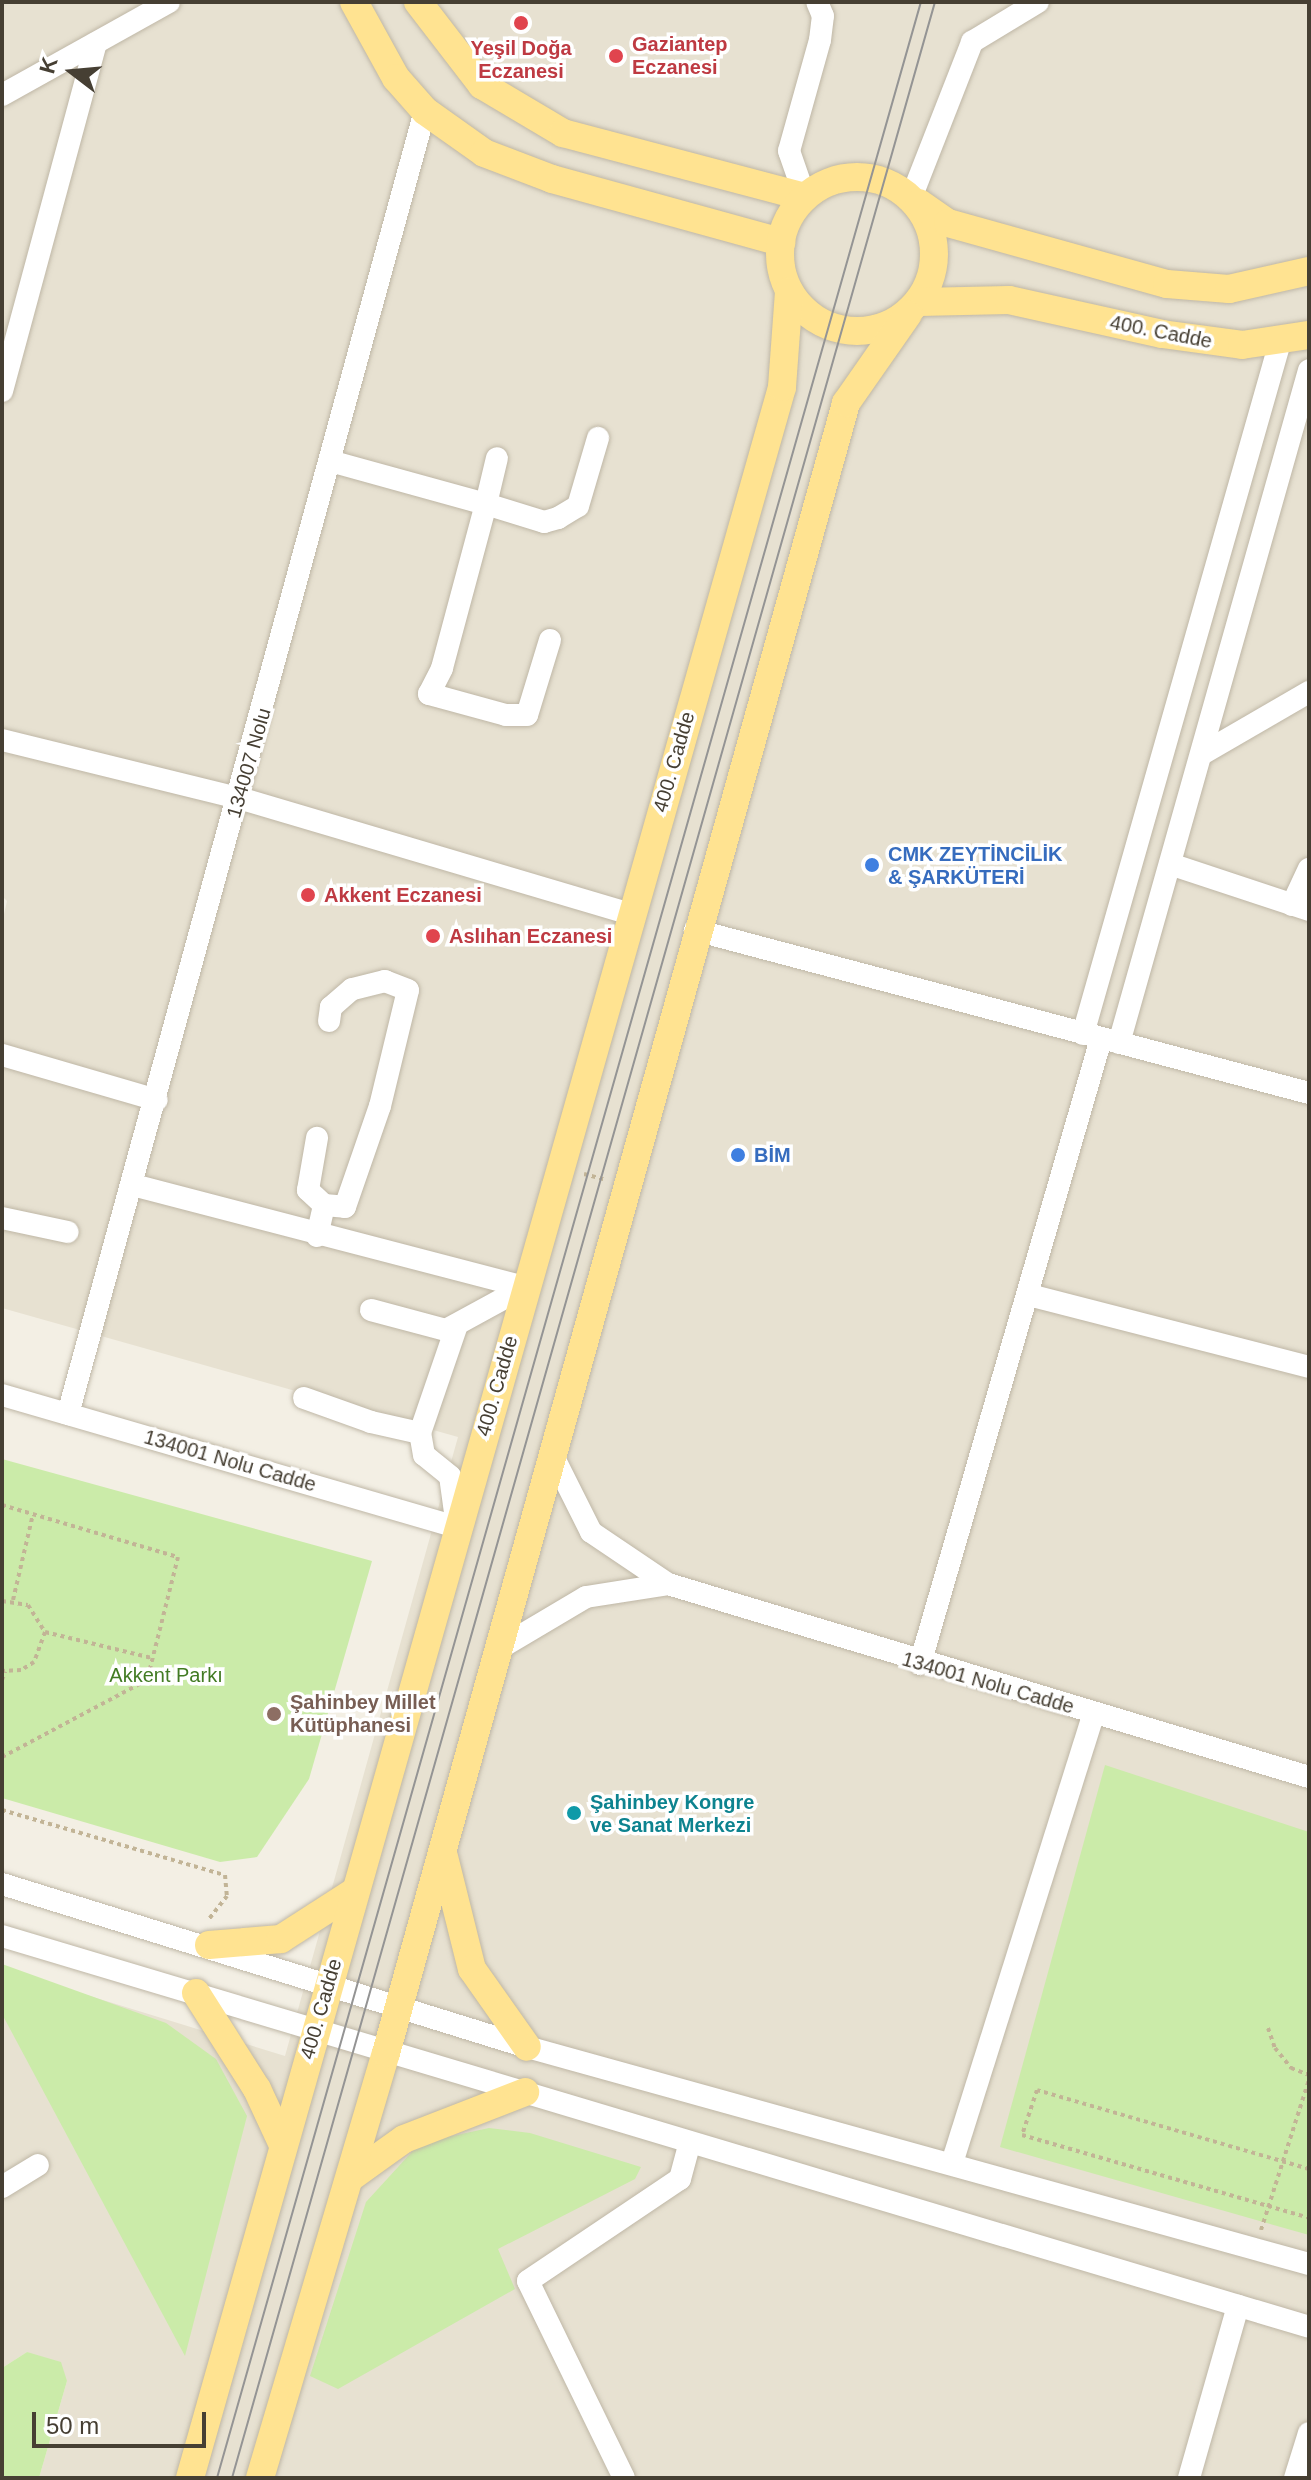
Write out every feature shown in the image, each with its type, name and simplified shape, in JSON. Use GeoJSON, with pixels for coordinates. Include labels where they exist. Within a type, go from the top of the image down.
{"type":"FeatureCollection","features":[{"type":"Feature","properties":{"kind":"main road"},"geometry":{"type":"LineString","coordinates":[[354,2],[396,78],[425,111],[484,153],[552,179],[781,242]]}},
{"type":"Feature","properties":{"kind":"main road"},"geometry":{"type":"LineString","coordinates":[[418,2],[482,85],[563,133],[805,197]]}},
{"type":"Feature","properties":{"kind":"main road"},"geometry":{"type":"LineString","coordinates":[[913,308],[866,332],[842,331],[802,310],[789,291],[781,242],[789,218],[805,197],[846,177],[884,182],[948,223],[1024,246],[1196,288],[1257,286],[1309,271]]}},
{"type":"Feature","properties":{"kind":"main road"},"geometry":{"type":"LineString","coordinates":[[260,2478],[351,2177],[500,1648],[695,930],[846,403],[930,282],[933,237],[911,198]]}},
{"type":"Feature","properties":{"kind":"main road","name":"400. Cadde"},"geometry":{"type":"LineString","coordinates":[[190,2478],[630,914],[782,387],[789,291]]}},
{"type":"Feature","properties":{"kind":"main road","name":"400. Cadde"},"geometry":{"type":"LineString","coordinates":[[913,308],[990,298],[1203,341],[1280,342],[1309,335]]}},
{"type":"Feature","properties":{"kind":"main road"},"geometry":{"type":"LineString","coordinates":[[443,1849],[472,1969],[527,2047]]}},
{"type":"Feature","properties":{"kind":"main road"},"geometry":{"type":"LineString","coordinates":[[208,1934],[281,1939],[354,1892]]}},
{"type":"Feature","properties":{"kind":"main road"},"geometry":{"type":"LineString","coordinates":[[196,1993],[257,2089],[283,2145]]}},
{"type":"Feature","properties":{"kind":"main road"},"geometry":{"type":"LineString","coordinates":[[351,2177],[404,2139],[525,2092]]}},
{"type":"Feature","properties":{"kind":"street"},"geometry":{"type":"LineString","coordinates":[[2,95],[169,2]]}},
{"type":"Feature","properties":{"kind":"street"},"geometry":{"type":"LineString","coordinates":[[805,197],[789,151],[820,40],[823,16],[817,2]]}},
{"type":"Feature","properties":{"kind":"street"},"geometry":{"type":"LineString","coordinates":[[911,198],[972,42],[1038,2]]}},
{"type":"Feature","properties":{"kind":"street"},"geometry":{"type":"LineString","coordinates":[[2,391],[96,43]]}},
{"type":"Feature","properties":{"kind":"street","name":"134007 Nolu"},"geometry":{"type":"LineString","coordinates":[[68,1414],[157,1100],[425,111]]}},
{"type":"Feature","properties":{"kind":"street"},"geometry":{"type":"LineString","coordinates":[[920,1664],[1101,1039],[1280,342]]}},
{"type":"Feature","properties":{"kind":"street"},"geometry":{"type":"LineString","coordinates":[[1101,1039],[1170,864],[1309,370]]}},
{"type":"Feature","properties":{"kind":"street"},"geometry":{"type":"LineString","coordinates":[[330,461],[544,522],[578,506],[598,438]]}},
{"type":"Feature","properties":{"kind":"street"},"geometry":{"type":"LineString","coordinates":[[497,458],[442,668],[429,694],[506,715],[527,715],[550,640]]}},
{"type":"Feature","properties":{"kind":"street"},"geometry":{"type":"LineString","coordinates":[[1202,754],[1309,692]]}},
{"type":"Feature","properties":{"kind":"street"},"geometry":{"type":"LineString","coordinates":[[2,740],[239,798],[630,914]]}},
{"type":"Feature","properties":{"kind":"street"},"geometry":{"type":"LineString","coordinates":[[1170,864],[1301,908],[1309,869]]}},
{"type":"Feature","properties":{"kind":"street"},"geometry":{"type":"LineString","coordinates":[[695,930],[1309,1093]]}},
{"type":"Feature","properties":{"kind":"street"},"geometry":{"type":"LineString","coordinates":[[317,1138],[308,1190],[324,1205],[345,1207],[380,1106],[408,990],[385,981],[352,989],[331,1007],[329,1021]]}},
{"type":"Feature","properties":{"kind":"street"},"geometry":{"type":"LineString","coordinates":[[2,1055],[157,1100]]}},
{"type":"Feature","properties":{"kind":"street"},"geometry":{"type":"LineString","coordinates":[[133,1185],[317,1236],[525,1287]]}},
{"type":"Feature","properties":{"kind":"street"},"geometry":{"type":"LineString","coordinates":[[317,1236],[324,1205]]}},
{"type":"Feature","properties":{"kind":"street"},"geometry":{"type":"LineString","coordinates":[[2,1218],[68,1232]]}},
{"type":"Feature","properties":{"kind":"street"},"geometry":{"type":"LineString","coordinates":[[371,1310],[446,1330],[525,1287]]}},
{"type":"Feature","properties":{"kind":"street"},"geometry":{"type":"LineString","coordinates":[[1029,1295],[1307,1360]]}},
{"type":"Feature","properties":{"kind":"street"},"geometry":{"type":"LineString","coordinates":[[457,1325],[420,1433],[424,1455],[450,1476],[457,1527]]}},
{"type":"Feature","properties":{"kind":"street","name":"134001 Nolu Cadde"},"geometry":{"type":"LineString","coordinates":[[2,1395],[457,1527]]}},
{"type":"Feature","properties":{"kind":"street"},"geometry":{"type":"LineString","coordinates":[[304,1398],[371,1422],[420,1433]]}},
{"type":"Feature","properties":{"kind":"street","name":"134001 Nolu Cadde"},"geometry":{"type":"LineString","coordinates":[[552,1454],[591,1532],[668,1584],[920,1664],[1309,1777]]}},
{"type":"Feature","properties":{"kind":"street","name":"134001 Nolu Cadde"},"geometry":{"type":"LineString","coordinates":[[500,1648],[586,1597],[668,1584]]}},
{"type":"Feature","properties":{"kind":"street"},"geometry":{"type":"LineString","coordinates":[[952,2163],[1094,1714]]}},
{"type":"Feature","properties":{"kind":"street"},"geometry":{"type":"LineString","coordinates":[[2,1884],[208,1934],[329,1983],[527,2047],[1309,2264]]}},
{"type":"Feature","properties":{"kind":"street"},"geometry":{"type":"LineString","coordinates":[[2,1936],[1309,2327]]}},
{"type":"Feature","properties":{"kind":"street"},"geometry":{"type":"LineString","coordinates":[[624,2478],[528,2281],[680,2179],[690,2142]]}},
{"type":"Feature","properties":{"kind":"street"},"geometry":{"type":"LineString","coordinates":[[2,2187],[38,2165]]}},
{"type":"Feature","properties":{"kind":"street"},"geometry":{"type":"LineString","coordinates":[[1189,2478],[1238,2306]]}},
{"type":"Feature","properties":{"kind":"street"},"geometry":{"type":"LineString","coordinates":[[1295,2478],[1309,2433]]}},
{"type":"Feature","properties":{"kind":"path"},"geometry":{"type":"LineString","coordinates":[[559,1167],[625,1185]]}},
{"type":"Feature","properties":{"kind":"path"},"geometry":{"type":"LineString","coordinates":[[2,1505],[178,1557],[147,1680],[2,1757]]}},
{"type":"Feature","properties":{"kind":"path"},"geometry":{"type":"LineString","coordinates":[[13,1600],[33,1514]]}},
{"type":"Feature","properties":{"kind":"path"},"geometry":{"type":"LineString","coordinates":[[2,1601],[13,1600],[28,1605],[45,1632],[152,1658]]}},
{"type":"Feature","properties":{"kind":"path"},"geometry":{"type":"LineString","coordinates":[[2,1680],[3,1671],[34,1662],[45,1632]]}},
{"type":"Feature","properties":{"kind":"path"},"geometry":{"type":"LineString","coordinates":[[2,1810],[225,1875],[227,1896],[208,1934]]}},
{"type":"Feature","properties":{"kind":"path"},"geometry":{"type":"LineString","coordinates":[[1258,2249],[1309,2077],[1291,2068],[1275,2048],[1268,2028]]}},
{"type":"Feature","properties":{"kind":"path"},"geometry":{"type":"LineString","coordinates":[[1309,2169],[1037,2090],[1022,2135],[1309,2218]]}},
{"type":"Feature","properties":{"kind":"shaded area"},"geometry":{"type":"Polygon","coordinates":[[[2,2],[1309,2],[1309,2478],[39,2478],[67,2381],[27,2352],[2,2368],[2,1969],[285,2056],[458,1437],[2,1308],[2,923],[7,901],[2,896],[2,2]]]}},
{"type":"Feature","properties":{"kind":"green space","name":"Akkent Parkı"},"geometry":{"type":"Polygon","coordinates":[[[2,1459],[372,1561],[309,1779],[257,1857],[220,1862],[2,1798],[2,1459]]]}},
{"type":"Feature","properties":{"kind":"green space"},"geometry":{"type":"Polygon","coordinates":[[[1105,1765],[1309,1832],[1309,2235],[1000,2147],[1105,1765]]]}},
{"type":"Feature","properties":{"kind":"green space"},"geometry":{"type":"Polygon","coordinates":[[[2,1964],[166,2023],[216,2059],[247,2116],[185,2356],[2,2014],[2,1964]]]}},
{"type":"Feature","properties":{"kind":"green space"},"geometry":{"type":"Polygon","coordinates":[[[489,2128],[530,2133],[641,2167],[635,2179],[498,2249],[515,2289],[338,2389],[310,2376],[366,2202],[420,2143],[489,2128]]]}},
{"type":"Feature","properties":{"kind":"green space"},"geometry":{"type":"Polygon","coordinates":[[[27,2352],[61,2362],[67,2381],[39,2478],[2,2478],[2,2368],[27,2352]]]}},
{"type":"Feature","properties":{"kind":"tram line"},"geometry":{"type":"LineString","coordinates":[[217,2478],[921,2]]}},
{"type":"Feature","properties":{"kind":"tram line"},"geometry":{"type":"LineString","coordinates":[[232,2478],[935,2]]}},
{"type":"Feature","properties":{"kind":"place","name":"Yeşil Doğa Eczanesi"},"geometry":{"type":"Point","coordinates":[521,23]}},
{"type":"Feature","properties":{"kind":"place","name":"Gaziantep Eczanesi"},"geometry":{"type":"Point","coordinates":[616,56]}},
{"type":"Feature","properties":{"kind":"place","name":"CMK ZEYTİNCİLİK & ŞARKÜTERİ"},"geometry":{"type":"Point","coordinates":[872,865]}},
{"type":"Feature","properties":{"kind":"place","name":"Akkent Eczanesi"},"geometry":{"type":"Point","coordinates":[308,895]}},
{"type":"Feature","properties":{"kind":"place","name":"Aslıhan Eczanesi"},"geometry":{"type":"Point","coordinates":[433,936]}},
{"type":"Feature","properties":{"kind":"place","name":"BİM"},"geometry":{"type":"Point","coordinates":[738,1155]}},
{"type":"Feature","properties":{"kind":"place","name":"Şahinbey Millet Kütüphanesi"},"geometry":{"type":"Point","coordinates":[274,1714]}},
{"type":"Feature","properties":{"kind":"place","name":"Şahinbey Kongre ve Sanat Merkezi"},"geometry":{"type":"Point","coordinates":[574,1813]}}]}
